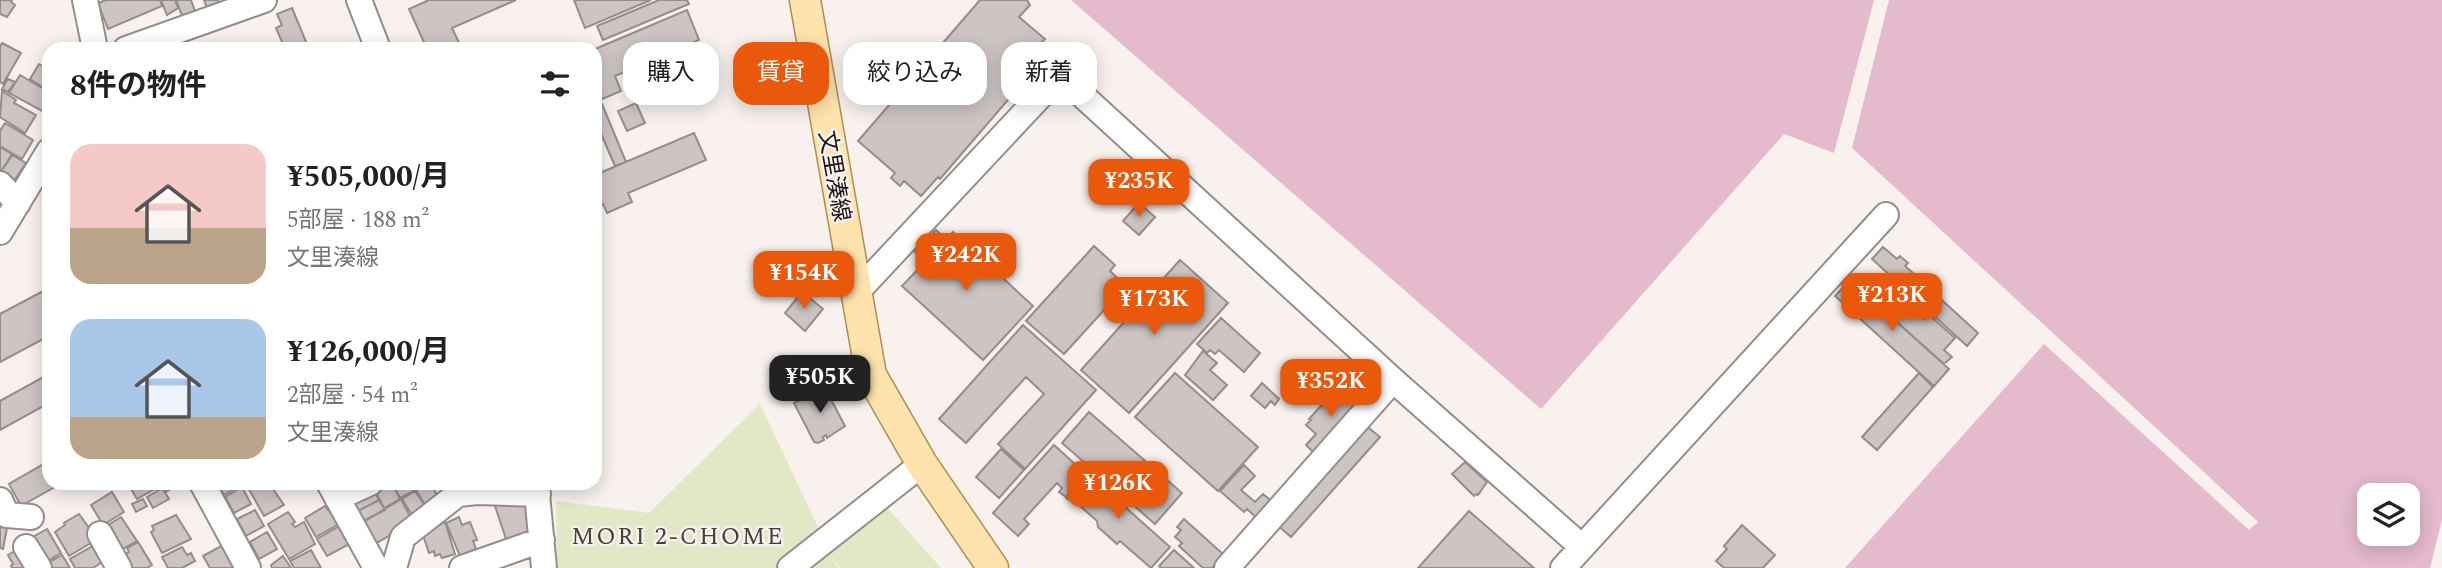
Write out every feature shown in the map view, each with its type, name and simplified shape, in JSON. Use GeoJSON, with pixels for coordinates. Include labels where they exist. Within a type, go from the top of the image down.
{"type":"FeatureCollection","features":[{"type":"Feature","properties":{"kind":"main road","name":"文里湊線"},"geometry":{"type":"LineString","coordinates":[[805,0],[871,375],[922,464],[993,568]]}},
{"type":"Feature","properties":{"kind":"street"},"geometry":{"type":"LineString","coordinates":[[85,0],[93,42]]}},
{"type":"Feature","properties":{"kind":"street"},"geometry":{"type":"LineString","coordinates":[[145,42],[264,0]]}},
{"type":"Feature","properties":{"kind":"street"},"geometry":{"type":"LineString","coordinates":[[359,0],[374,42]]}},
{"type":"Feature","properties":{"kind":"street"},"geometry":{"type":"LineString","coordinates":[[856,293],[1060,75],[1393,380],[1582,547]]}},
{"type":"Feature","properties":{"kind":"street"},"geometry":{"type":"LineString","coordinates":[[0,232],[42,163]]}},
{"type":"Feature","properties":{"kind":"street"},"geometry":{"type":"LineString","coordinates":[[0,184],[18,203]]}},
{"type":"Feature","properties":{"kind":"street"},"geometry":{"type":"LineString","coordinates":[[1563,568],[1886,215]]}},
{"type":"Feature","properties":{"kind":"street"},"geometry":{"type":"LineString","coordinates":[[1227,568],[1393,380]]}},
{"type":"Feature","properties":{"kind":"street"},"geometry":{"type":"LineString","coordinates":[[790,568],[922,464]]}},
{"type":"Feature","properties":{"kind":"street"},"geometry":{"type":"LineString","coordinates":[[206,490],[248,568]]}},
{"type":"Feature","properties":{"kind":"street"},"geometry":{"type":"LineString","coordinates":[[394,568],[403,537],[458,494],[507,490]]}},
{"type":"Feature","properties":{"kind":"street"},"geometry":{"type":"LineString","coordinates":[[537,490],[544,568]]}},
{"type":"Feature","properties":{"kind":"street"},"geometry":{"type":"LineString","coordinates":[[333,491],[376,568]]}},
{"type":"Feature","properties":{"kind":"street"},"geometry":{"type":"LineString","coordinates":[[0,500],[7,515],[31,517]]}},
{"type":"Feature","properties":{"kind":"street"},"geometry":{"type":"LineString","coordinates":[[100,534],[119,568]]}},
{"type":"Feature","properties":{"kind":"street"},"geometry":{"type":"LineString","coordinates":[[462,568],[542,540]]}},
{"type":"Feature","properties":{"kind":"street"},"geometry":{"type":"LineString","coordinates":[[26,547],[39,568]]}},
{"type":"Feature","properties":{"kind":"green space"},"geometry":{"type":"Polygon","coordinates":[[[760,404],[825,542],[884,504],[941,568],[840,568],[833,557],[838,568],[557,568],[556,501],[649,513],[760,404]]]}},
{"type":"Feature","properties":{"kind":"shaded area"},"geometry":{"type":"Polygon","coordinates":[[[1071,0],[1874,0],[1834,153],[1784,134],[1541,409],[1071,0]]]}},
{"type":"Feature","properties":{"kind":"shaded area"},"geometry":{"type":"Polygon","coordinates":[[[1889,0],[2442,0],[2442,520],[2430,568],[1845,568],[2044,344],[2249,530],[2258,522],[1852,148],[1889,0]]]}},
{"type":"Feature","properties":{"kind":"building"},"geometry":{"type":"Polygon","coordinates":[[[0,0],[12,0],[15,5],[7,17],[0,14],[0,0]]]}},
{"type":"Feature","properties":{"kind":"building"},"geometry":{"type":"Polygon","coordinates":[[[106,0],[160,0],[162,6],[108,29],[98,3],[106,0]]]}},
{"type":"Feature","properties":{"kind":"building"},"geometry":{"type":"Polygon","coordinates":[[[161,0],[175,0],[178,8],[167,15],[161,0]]]}},
{"type":"Feature","properties":{"kind":"building"},"geometry":{"type":"Polygon","coordinates":[[[176,0],[191,0],[196,14],[183,18],[176,0]]]}},
{"type":"Feature","properties":{"kind":"building"},"geometry":{"type":"Polygon","coordinates":[[[204,0],[218,0],[220,3],[207,8],[204,0]]]}},
{"type":"Feature","properties":{"kind":"building"},"geometry":{"type":"Polygon","coordinates":[[[429,0],[516,0],[452,28],[459,42],[424,42],[409,9],[429,0]]]}},
{"type":"Feature","properties":{"kind":"building"},"geometry":{"type":"Polygon","coordinates":[[[574,0],[651,0],[585,28],[574,0]]]}},
{"type":"Feature","properties":{"kind":"building"},"geometry":{"type":"Polygon","coordinates":[[[659,0],[687,0],[689,4],[603,40],[597,26],[659,0]]]}},
{"type":"Feature","properties":{"kind":"building"},"geometry":{"type":"Polygon","coordinates":[[[980,0],[1027,0],[1030,5],[1019,17],[1045,39],[1042,42],[1001,42],[1001,105],[1004,105],[940,179],[938,177],[921,196],[904,181],[900,186],[891,178],[895,173],[858,141],[889,105],[987,105],[987,42],[944,42],[980,0]]]}},
{"type":"Feature","properties":{"kind":"building"},"geometry":{"type":"Polygon","coordinates":[[[292,8],[306,42],[282,42],[276,28],[282,25],[277,14],[292,8]]]}},
{"type":"Feature","properties":{"kind":"building"},"geometry":{"type":"Polygon","coordinates":[[[687,10],[699,40],[623,42],[623,73],[615,76],[621,91],[602,99],[602,46],[687,10]]]}},
{"type":"Feature","properties":{"kind":"building"},"geometry":{"type":"Polygon","coordinates":[[[2,43],[21,53],[3,84],[0,82],[2,43]]]}},
{"type":"Feature","properties":{"kind":"building"},"geometry":{"type":"Polygon","coordinates":[[[39,64],[42,66],[42,87],[30,79],[39,64]]]}},
{"type":"Feature","properties":{"kind":"building"},"geometry":{"type":"Polygon","coordinates":[[[20,75],[42,88],[42,111],[9,93],[20,75]]]}},
{"type":"Feature","properties":{"kind":"building"},"geometry":{"type":"Polygon","coordinates":[[[8,79],[15,82],[8,92],[2,89],[8,79]]]}},
{"type":"Feature","properties":{"kind":"building"},"geometry":{"type":"Polygon","coordinates":[[[2,91],[16,100],[14,103],[36,115],[25,133],[0,117],[2,91]]]}},
{"type":"Feature","properties":{"kind":"building"},"geometry":{"type":"Polygon","coordinates":[[[602,104],[626,162],[615,166],[602,136],[602,104]]]}},
{"type":"Feature","properties":{"kind":"building"},"geometry":{"type":"Polygon","coordinates":[[[637,105],[645,123],[627,131],[618,111],[637,105]]]}},
{"type":"Feature","properties":{"kind":"building"},"geometry":{"type":"Polygon","coordinates":[[[5,123],[33,140],[22,159],[0,146],[0,131],[5,123]]]}},
{"type":"Feature","properties":{"kind":"building"},"geometry":{"type":"Polygon","coordinates":[[[694,133],[706,160],[628,193],[632,202],[607,213],[602,204],[602,172],[694,133]]]}},
{"type":"Feature","properties":{"kind":"building"},"geometry":{"type":"Polygon","coordinates":[[[0,147],[12,154],[0,173],[0,147]]]}},
{"type":"Feature","properties":{"kind":"building"},"geometry":{"type":"Polygon","coordinates":[[[12,155],[26,163],[12,184],[1,172],[12,155]]]}},
{"type":"Feature","properties":{"kind":"building"},"geometry":{"type":"Polygon","coordinates":[[[1139,203],[1155,217],[1139,235],[1123,221],[1139,203]]]}},
{"type":"Feature","properties":{"kind":"building"},"geometry":{"type":"Polygon","coordinates":[[[936,230],[946,239],[953,232],[1033,306],[983,360],[902,286],[925,262],[915,252],[936,230]]]}},
{"type":"Feature","properties":{"kind":"building"},"geometry":{"type":"Polygon","coordinates":[[[1094,246],[1115,265],[1110,271],[1126,286],[1064,354],[1026,321],[1094,246]]]}},
{"type":"Feature","properties":{"kind":"building"},"geometry":{"type":"Polygon","coordinates":[[[1883,247],[1897,259],[1900,256],[1908,263],[1905,266],[1934,288],[1932,291],[1978,333],[1967,346],[1872,259],[1883,247]]]}},
{"type":"Feature","properties":{"kind":"building"},"geometry":{"type":"Polygon","coordinates":[[[1180,260],[1228,303],[1129,413],[1081,370],[1180,260]]]}},
{"type":"Feature","properties":{"kind":"building"},"geometry":{"type":"Polygon","coordinates":[[[1850,280],[1949,369],[1934,386],[1835,296],[1850,280]]]}},
{"type":"Feature","properties":{"kind":"building"},"geometry":{"type":"Polygon","coordinates":[[[42,292],[42,340],[0,362],[0,314],[42,292]]]}},
{"type":"Feature","properties":{"kind":"building"},"geometry":{"type":"Polygon","coordinates":[[[802,292],[823,309],[805,331],[785,313],[802,292]]]}},
{"type":"Feature","properties":{"kind":"building"},"geometry":{"type":"Polygon","coordinates":[[[1900,298],[1924,319],[1928,314],[1955,338],[1944,350],[1952,357],[1944,364],[1887,313],[1900,298]]]}},
{"type":"Feature","properties":{"kind":"building"},"geometry":{"type":"Polygon","coordinates":[[[1221,318],[1260,353],[1244,372],[1219,350],[1215,354],[1210,350],[1207,353],[1197,344],[1221,318]]]}},
{"type":"Feature","properties":{"kind":"building"},"geometry":{"type":"Polygon","coordinates":[[[1023,325],[1096,390],[1025,469],[998,444],[1044,394],[1026,377],[966,443],[939,419],[1023,325]]]}},
{"type":"Feature","properties":{"kind":"building"},"geometry":{"type":"Polygon","coordinates":[[[1203,351],[1217,363],[1210,370],[1227,385],[1213,400],[1185,375],[1203,351]]]}},
{"type":"Feature","properties":{"kind":"building"},"geometry":{"type":"Polygon","coordinates":[[[1175,373],[1258,447],[1218,491],[1135,417],[1175,373]]]}},
{"type":"Feature","properties":{"kind":"building"},"geometry":{"type":"Polygon","coordinates":[[[1919,373],[1933,387],[1877,450],[1862,437],[1919,373]]]}},
{"type":"Feature","properties":{"kind":"building"},"geometry":{"type":"Polygon","coordinates":[[[42,378],[42,407],[0,430],[0,401],[42,378]]]}},
{"type":"Feature","properties":{"kind":"building"},"geometry":{"type":"Polygon","coordinates":[[[1262,383],[1279,399],[1275,405],[1271,401],[1265,408],[1251,396],[1262,383]]]}},
{"type":"Feature","properties":{"kind":"building"},"geometry":{"type":"Polygon","coordinates":[[[1339,386],[1360,405],[1318,457],[1306,445],[1316,434],[1306,425],[1339,386]]]}},
{"type":"Feature","properties":{"kind":"building"},"geometry":{"type":"Polygon","coordinates":[[[825,388],[845,426],[827,438],[826,435],[824,440],[818,443],[814,442],[794,403],[825,388]]]}},
{"type":"Feature","properties":{"kind":"building"},"geometry":{"type":"Polygon","coordinates":[[[1089,412],[1182,493],[1155,524],[1062,443],[1089,412]]]}},
{"type":"Feature","properties":{"kind":"building"},"geometry":{"type":"Polygon","coordinates":[[[1364,424],[1380,437],[1291,537],[1276,524],[1364,424]]]}},
{"type":"Feature","properties":{"kind":"building"},"geometry":{"type":"Polygon","coordinates":[[[1054,445],[1086,474],[1066,497],[1059,492],[1062,488],[1057,483],[1024,519],[1029,524],[1018,536],[993,513],[1054,445]]]}},
{"type":"Feature","properties":{"kind":"building"},"geometry":{"type":"Polygon","coordinates":[[[1001,449],[1024,470],[999,498],[976,477],[1001,449]]]}},
{"type":"Feature","properties":{"kind":"building"},"geometry":{"type":"Polygon","coordinates":[[[1465,462],[1487,482],[1478,495],[1474,496],[1452,474],[1465,462]]]}},
{"type":"Feature","properties":{"kind":"building"},"geometry":{"type":"Polygon","coordinates":[[[42,465],[42,490],[50,490],[21,506],[9,484],[42,465]]]}},
{"type":"Feature","properties":{"kind":"building"},"geometry":{"type":"Polygon","coordinates":[[[1244,465],[1255,476],[1241,490],[1255,502],[1263,494],[1274,503],[1259,520],[1247,509],[1244,512],[1220,491],[1244,465]]]}},
{"type":"Feature","properties":{"kind":"building"},"geometry":{"type":"Polygon","coordinates":[[[1088,474],[1170,547],[1151,568],[1120,541],[1117,544],[1098,527],[1097,521],[1071,498],[1066,498],[1088,474]]]}},
{"type":"Feature","properties":{"kind":"building"},"geometry":{"type":"Polygon","coordinates":[[[132,490],[153,490],[137,499],[132,490]]]}},
{"type":"Feature","properties":{"kind":"building"},"geometry":{"type":"Polygon","coordinates":[[[163,490],[169,499],[153,508],[147,497],[163,490]]]}},
{"type":"Feature","properties":{"kind":"building"},"geometry":{"type":"Polygon","coordinates":[[[237,490],[244,490],[251,504],[234,513],[225,497],[237,490]]]}},
{"type":"Feature","properties":{"kind":"building"},"geometry":{"type":"Polygon","coordinates":[[[249,490],[274,490],[284,505],[264,516],[249,490]]]}},
{"type":"Feature","properties":{"kind":"building"},"geometry":{"type":"Polygon","coordinates":[[[360,490],[374,490],[379,500],[358,511],[350,496],[360,490]]]}},
{"type":"Feature","properties":{"kind":"building"},"geometry":{"type":"Polygon","coordinates":[[[375,490],[396,490],[400,499],[384,508],[375,490]]]}},
{"type":"Feature","properties":{"kind":"building"},"geometry":{"type":"Polygon","coordinates":[[[396,490],[416,490],[400,498],[396,490]]]}},
{"type":"Feature","properties":{"kind":"building"},"geometry":{"type":"Polygon","coordinates":[[[416,490],[434,490],[440,500],[427,508],[416,490]]]}},
{"type":"Feature","properties":{"kind":"building"},"geometry":{"type":"Polygon","coordinates":[[[415,491],[428,510],[414,518],[402,499],[415,491]]]}},
{"type":"Feature","properties":{"kind":"building"},"geometry":{"type":"Polygon","coordinates":[[[112,492],[124,512],[103,525],[91,505],[112,492]]]}},
{"type":"Feature","properties":{"kind":"building"},"geometry":{"type":"Polygon","coordinates":[[[143,499],[147,506],[136,512],[132,504],[143,499]]]}},
{"type":"Feature","properties":{"kind":"building"},"geometry":{"type":"Polygon","coordinates":[[[401,499],[413,522],[373,545],[362,523],[401,499]]]}},
{"type":"Feature","properties":{"kind":"building"},"geometry":{"type":"Polygon","coordinates":[[[379,500],[385,510],[361,522],[356,512],[379,500]]]}},
{"type":"Feature","properties":{"kind":"building"},"geometry":{"type":"Polygon","coordinates":[[[493,500],[525,502],[526,517],[532,534],[507,542],[493,500]]]}},
{"type":"Feature","properties":{"kind":"building"},"geometry":{"type":"Polygon","coordinates":[[[325,506],[339,524],[316,537],[305,518],[325,506]]]}},
{"type":"Feature","properties":{"kind":"building"},"geometry":{"type":"Polygon","coordinates":[[[255,510],[264,526],[246,536],[237,519],[255,510]]]}},
{"type":"Feature","properties":{"kind":"building"},"geometry":{"type":"Polygon","coordinates":[[[1469,511],[1534,568],[1418,568],[1469,511]]]}},
{"type":"Feature","properties":{"kind":"building"},"geometry":{"type":"Polygon","coordinates":[[[288,512],[295,522],[292,524],[295,527],[304,522],[315,544],[289,559],[268,524],[288,512]]]}},
{"type":"Feature","properties":{"kind":"building"},"geometry":{"type":"Polygon","coordinates":[[[79,514],[92,532],[91,543],[69,556],[55,532],[79,514]]]}},
{"type":"Feature","properties":{"kind":"building"},"geometry":{"type":"Polygon","coordinates":[[[176,515],[191,539],[162,553],[151,532],[154,530],[152,526],[176,515]]]}},
{"type":"Feature","properties":{"kind":"building"},"geometry":{"type":"Polygon","coordinates":[[[121,517],[137,541],[119,551],[105,527],[121,517]]]}},
{"type":"Feature","properties":{"kind":"building"},"geometry":{"type":"Polygon","coordinates":[[[459,517],[462,525],[470,522],[477,540],[473,541],[476,549],[460,556],[446,523],[459,517]]]}},
{"type":"Feature","properties":{"kind":"building"},"geometry":{"type":"Polygon","coordinates":[[[1184,519],[1224,555],[1212,568],[1203,568],[1179,546],[1182,543],[1175,537],[1181,530],[1177,527],[1184,519]]]}},
{"type":"Feature","properties":{"kind":"building"},"geometry":{"type":"Polygon","coordinates":[[[445,522],[455,554],[442,558],[440,554],[435,556],[434,551],[429,553],[422,532],[445,522]]]}},
{"type":"Feature","properties":{"kind":"building"},"geometry":{"type":"Polygon","coordinates":[[[343,524],[353,542],[327,556],[317,539],[343,524]]]}},
{"type":"Feature","properties":{"kind":"building"},"geometry":{"type":"Polygon","coordinates":[[[1742,525],[1775,555],[1763,568],[1724,568],[1716,561],[1727,549],[1724,546],[1742,525]]]}},
{"type":"Feature","properties":{"kind":"building"},"geometry":{"type":"Polygon","coordinates":[[[0,527],[7,528],[3,549],[0,548],[0,527]]]}},
{"type":"Feature","properties":{"kind":"building"},"geometry":{"type":"Polygon","coordinates":[[[47,529],[61,553],[46,562],[31,538],[47,529]]]}},
{"type":"Feature","properties":{"kind":"building"},"geometry":{"type":"Polygon","coordinates":[[[267,532],[277,549],[259,559],[250,542],[267,532]]]}},
{"type":"Feature","properties":{"kind":"building"},"geometry":{"type":"Polygon","coordinates":[[[138,542],[152,565],[147,568],[129,568],[122,556],[129,552],[127,548],[138,542]]]}},
{"type":"Feature","properties":{"kind":"building"},"geometry":{"type":"Polygon","coordinates":[[[223,545],[236,568],[210,568],[203,556],[223,545]]]}},
{"type":"Feature","properties":{"kind":"building"},"geometry":{"type":"Polygon","coordinates":[[[93,546],[105,560],[93,568],[75,568],[70,559],[93,546]]]}},
{"type":"Feature","properties":{"kind":"building"},"geometry":{"type":"Polygon","coordinates":[[[182,547],[187,555],[191,553],[195,561],[182,568],[168,568],[162,557],[182,547]]]}},
{"type":"Feature","properties":{"kind":"building"},"geometry":{"type":"Polygon","coordinates":[[[18,549],[30,568],[12,568],[13,564],[8,555],[18,549]]]}},
{"type":"Feature","properties":{"kind":"building"},"geometry":{"type":"Polygon","coordinates":[[[311,550],[321,568],[294,568],[290,561],[311,550]]]}},
{"type":"Feature","properties":{"kind":"building"},"geometry":{"type":"Polygon","coordinates":[[[1174,550],[1194,568],[1161,568],[1159,566],[1174,550]]]}},
{"type":"Feature","properties":{"kind":"building"},"geometry":{"type":"Polygon","coordinates":[[[62,555],[70,568],[49,568],[46,564],[62,555]]]}},
{"type":"Feature","properties":{"kind":"building"},"geometry":{"type":"Polygon","coordinates":[[[283,556],[291,568],[272,568],[271,565],[283,556]]]}},
{"type":"Feature","properties":{"kind":"district","name":"MORI 2-CHOME"},"geometry":{"type":"Point","coordinates":[678,536]}}]}
